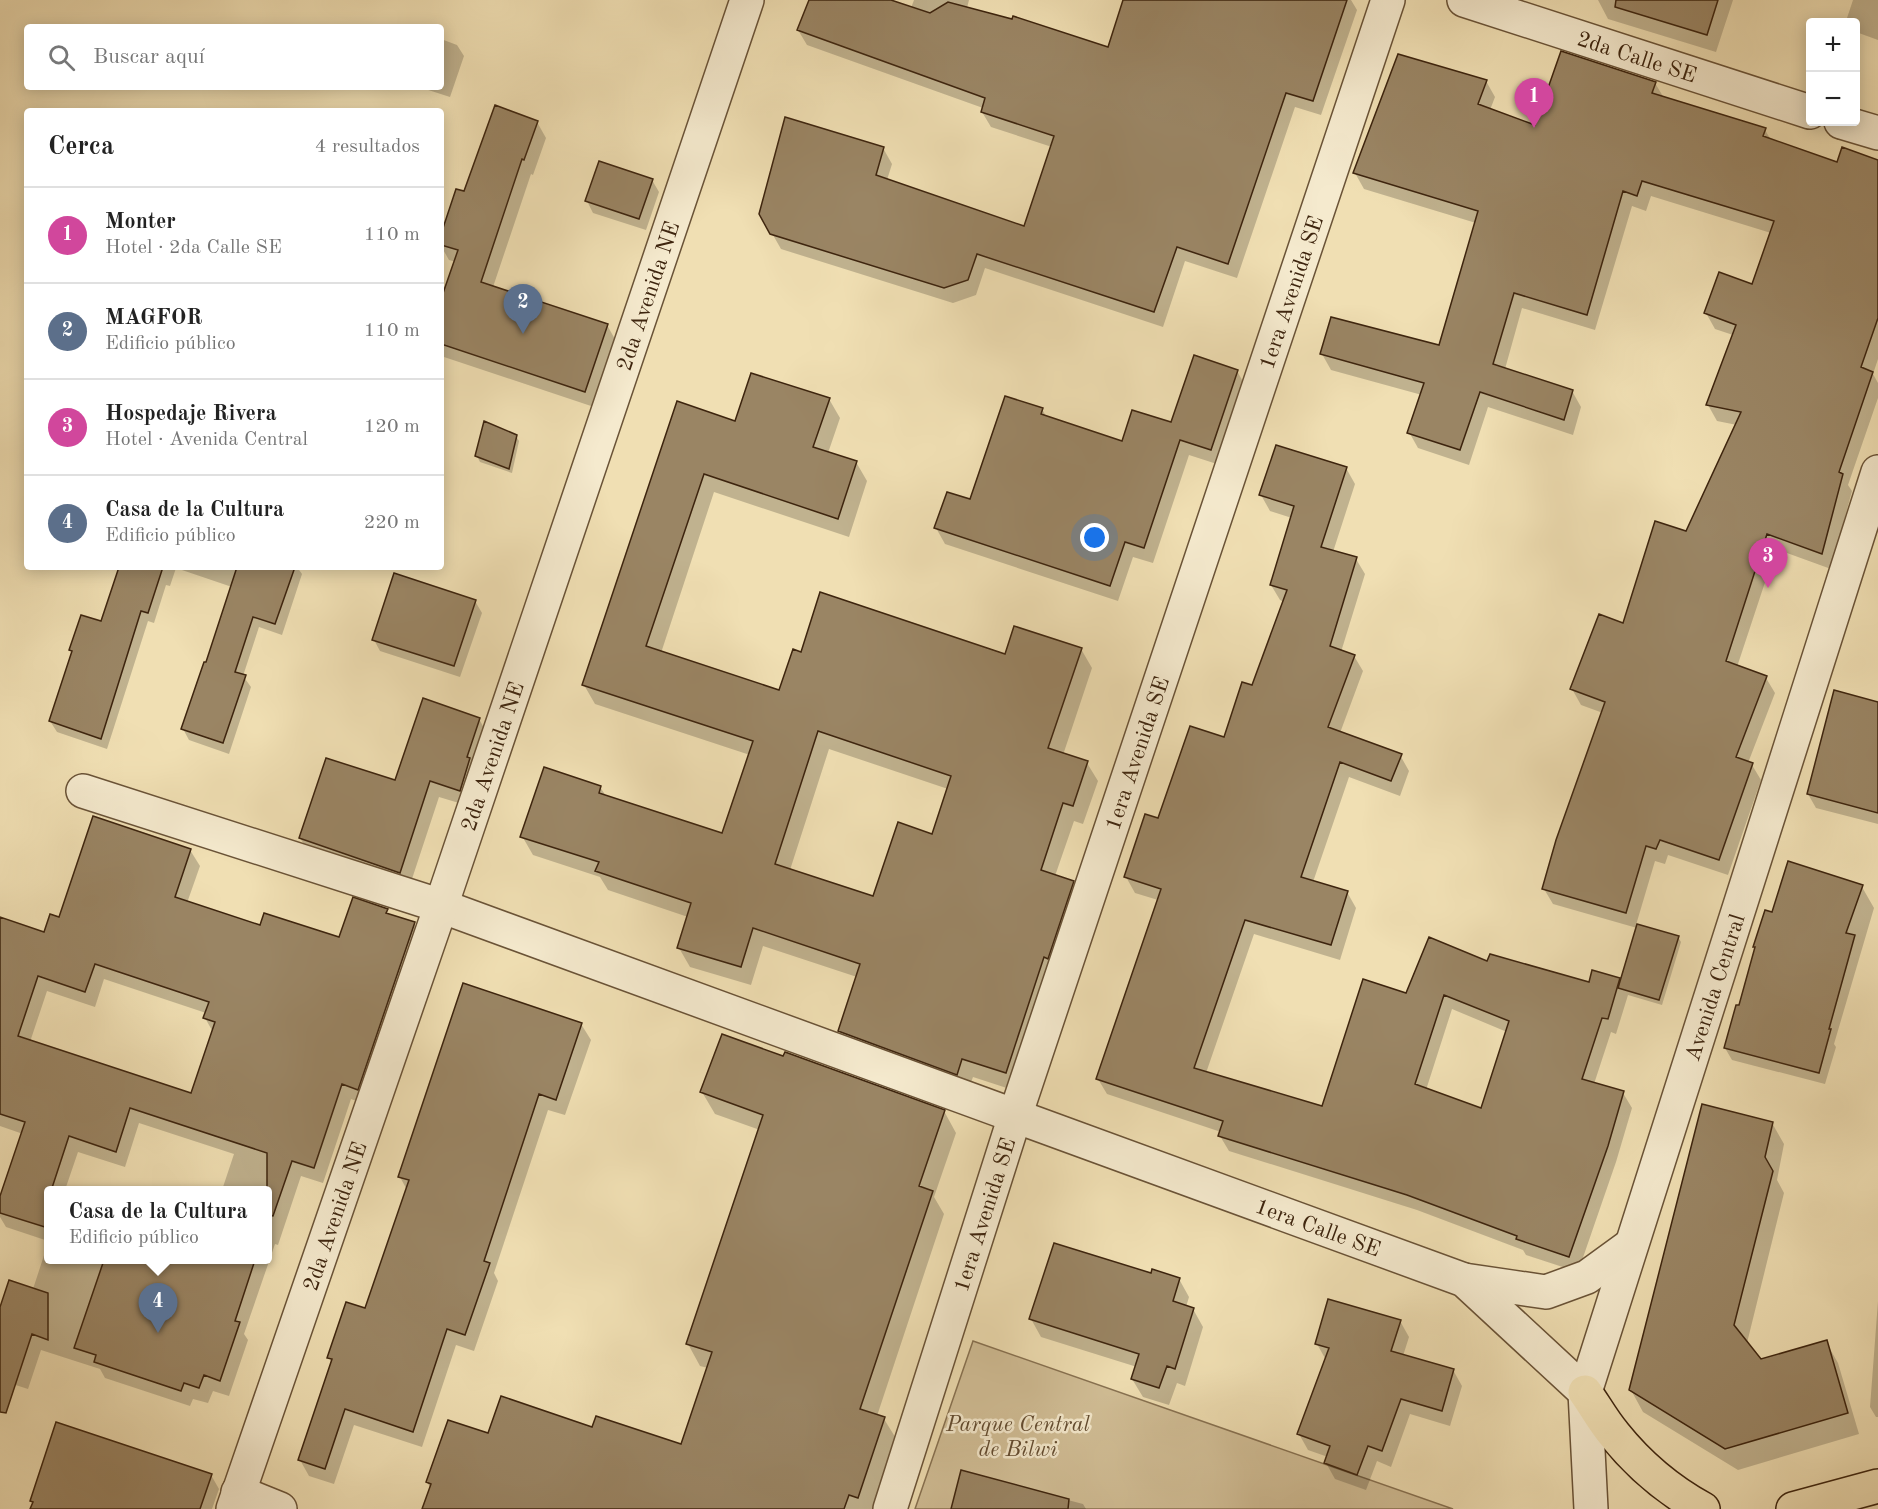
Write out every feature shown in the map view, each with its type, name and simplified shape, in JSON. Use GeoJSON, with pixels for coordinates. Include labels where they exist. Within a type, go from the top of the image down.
{"type":"FeatureCollection","features":[{"type":"Feature","properties":{"kind":"main road"},"geometry":{"type":"LineString","coordinates":[[1585,1392],[1614,1434],[1648,1470],[1689,1502],[1703,1509]]}},
{"type":"Feature","properties":{"kind":"main road"},"geometry":{"type":"LineString","coordinates":[[1793,1509],[1878,1486]]}},
{"type":"Feature","properties":{"kind":"street","name":"2da Avenida NE"},"geometry":{"type":"LineString","coordinates":[[236,1501],[441,906],[747,0]]}},
{"type":"Feature","properties":{"kind":"street","name":"1era Avenida SE"},"geometry":{"type":"LineString","coordinates":[[890,1509],[1015,1116],[1388,0]]}},
{"type":"Feature","properties":{"kind":"street","name":"2da Calle SE"},"geometry":{"type":"LineString","coordinates":[[1464,0],[1806,111]]}},
{"type":"Feature","properties":{"kind":"street"},"geometry":{"type":"LineString","coordinates":[[1853,126],[1878,134]]}},
{"type":"Feature","properties":{"kind":"street","name":"Avenida Central"},"geometry":{"type":"LineString","coordinates":[[1591,1509],[1585,1392],[1878,472]]}},
{"type":"Feature","properties":{"kind":"street","name":"1era Calle SE"},"geometry":{"type":"LineString","coordinates":[[83,791],[441,906],[1464,1280],[1585,1392]]}},
{"type":"Feature","properties":{"kind":"street"},"geometry":{"type":"LineString","coordinates":[[1464,1280],[1546,1292],[1587,1277],[1631,1245]]}},
{"type":"Feature","properties":{"kind":"street"},"geometry":{"type":"LineString","coordinates":[[236,1501],[280,1509]]}},
{"type":"Feature","properties":{"kind":"green space","name":"Parque Central de Bilwi"},"geometry":{"type":"Polygon","coordinates":[[[973,1341],[1453,1509],[915,1509],[973,1341]]]}},
{"type":"Feature","properties":{"kind":"building"},"geometry":{"type":"Polygon","coordinates":[[[809,0],[891,0],[930,13],[948,2],[1012,19],[1013,16],[1108,47],[1123,0],[1347,0],[1313,101],[1286,93],[1228,264],[1177,247],[1154,312],[977,254],[968,280],[944,288],[770,234],[759,214],[785,117],[884,147],[876,175],[1024,226],[1054,136],[981,112],[985,98],[797,30],[809,0]]]}},
{"type":"Feature","properties":{"kind":"building"},"geometry":{"type":"Polygon","coordinates":[[[1616,0],[1718,0],[1707,35],[1615,7],[1616,0]]]}},
{"type":"Feature","properties":{"kind":"building"},"geometry":{"type":"Polygon","coordinates":[[[1561,51],[1656,82],[1652,93],[1766,128],[1763,136],[1837,162],[1842,147],[1878,160],[1878,318],[1861,367],[1873,372],[1839,472],[1843,474],[1822,554],[1767,534],[1726,661],[1767,676],[1736,757],[1753,763],[1719,860],[1660,840],[1656,849],[1646,846],[1626,913],[1542,889],[1556,840],[1605,702],[1570,689],[1599,614],[1623,623],[1655,521],[1686,531],[1741,412],[1706,405],[1736,325],[1704,313],[1719,272],[1752,284],[1774,221],[1642,181],[1637,196],[1623,191],[1587,315],[1514,293],[1493,364],[1573,390],[1564,420],[1480,392],[1460,450],[1407,433],[1424,383],[1320,354],[1331,317],[1439,345],[1478,211],[1353,173],[1398,54],[1487,80],[1478,104],[1535,125],[1561,51]]]}},
{"type":"Feature","properties":{"kind":"building"},"geometry":{"type":"Polygon","coordinates":[[[495,105],[538,121],[524,160],[522,159],[481,282],[608,324],[585,392],[444,345],[444,290],[458,250],[444,246],[444,225],[456,189],[464,191],[495,105]]]}},
{"type":"Feature","properties":{"kind":"building"},"geometry":{"type":"Polygon","coordinates":[[[599,161],[653,179],[639,219],[585,201],[599,161]]]}},
{"type":"Feature","properties":{"kind":"building"},"geometry":{"type":"Polygon","coordinates":[[[1194,355],[1238,370],[1211,450],[1180,440],[1144,548],[1125,542],[1110,586],[934,528],[947,492],[970,499],[1005,396],[1043,408],[1041,414],[1122,441],[1132,410],[1171,422],[1194,355]]]}},
{"type":"Feature","properties":{"kind":"building"},"geometry":{"type":"Polygon","coordinates":[[[751,373],[830,398],[813,447],[857,461],[838,519],[704,474],[646,646],[779,690],[793,649],[801,652],[820,592],[1005,654],[1014,626],[1082,648],[1048,748],[1088,761],[1073,806],[1063,803],[1041,870],[1074,881],[1048,959],[1044,957],[1006,1073],[962,1059],[957,1075],[838,1031],[860,964],[753,928],[741,967],[677,948],[691,903],[595,871],[599,862],[520,837],[544,767],[601,786],[599,793],[722,833],[753,741],[582,685],[677,401],[735,421],[751,373]],[[818,731],[775,864],[873,896],[898,822],[932,834],[951,776],[818,731]]]}},
{"type":"Feature","properties":{"kind":"building"},"geometry":{"type":"Polygon","coordinates":[[[484,421],[517,435],[509,469],[475,456],[484,421]]]}},
{"type":"Feature","properties":{"kind":"building"},"geometry":{"type":"Polygon","coordinates":[[[1276,445],[1347,467],[1321,547],[1357,557],[1330,646],[1355,655],[1328,727],[1402,754],[1391,781],[1340,762],[1301,877],[1348,891],[1331,945],[1245,920],[1194,1068],[1322,1106],[1363,979],[1406,993],[1429,937],[1487,961],[1490,954],[1589,982],[1592,970],[1620,978],[1608,1019],[1602,1018],[1582,1079],[1624,1091],[1608,1146],[1569,1257],[1516,1239],[1517,1236],[1407,1195],[1218,1136],[1223,1121],[1096,1079],[1161,889],[1124,877],[1145,814],[1158,818],[1190,726],[1224,737],[1242,682],[1252,685],[1287,590],[1270,585],[1294,506],[1259,495],[1276,445]],[[1444,995],[1415,1084],[1481,1108],[1509,1021],[1444,995]]]}},
{"type":"Feature","properties":{"kind":"building"},"geometry":{"type":"Polygon","coordinates":[[[118,570],[162,570],[148,613],[141,611],[101,739],[49,721],[81,615],[101,621],[118,570]]]}},
{"type":"Feature","properties":{"kind":"building"},"geometry":{"type":"Polygon","coordinates":[[[236,570],[294,570],[275,624],[253,617],[235,672],[246,675],[223,743],[181,729],[204,662],[206,662],[236,570]]]}},
{"type":"Feature","properties":{"kind":"building"},"geometry":{"type":"Polygon","coordinates":[[[394,573],[476,600],[454,666],[372,640],[394,573]]]}},
{"type":"Feature","properties":{"kind":"building"},"geometry":{"type":"Polygon","coordinates":[[[1834,690],[1878,702],[1878,813],[1807,794],[1834,690]]]}},
{"type":"Feature","properties":{"kind":"building"},"geometry":{"type":"Polygon","coordinates":[[[423,698],[480,718],[467,757],[470,758],[460,791],[430,781],[400,873],[299,838],[326,758],[395,780],[423,698]]]}},
{"type":"Feature","properties":{"kind":"building"},"geometry":{"type":"Polygon","coordinates":[[[93,816],[191,849],[175,897],[260,925],[264,913],[339,937],[353,897],[388,909],[386,913],[415,922],[358,1090],[342,1084],[314,1168],[292,1161],[273,1216],[272,1186],[267,1186],[267,1153],[130,1108],[116,1152],[69,1136],[53,1186],[44,1186],[44,1227],[0,1213],[0,1196],[25,1122],[0,1114],[0,917],[44,932],[50,914],[59,917],[93,816]],[[95,964],[85,992],[38,976],[18,1036],[191,1093],[215,1022],[203,1018],[209,1002],[95,964]]]}},
{"type":"Feature","properties":{"kind":"building"},"geometry":{"type":"Polygon","coordinates":[[[1788,861],[1863,885],[1846,933],[1855,935],[1819,1073],[1724,1048],[1736,1005],[1739,1005],[1755,947],[1753,947],[1765,910],[1772,912],[1788,861]]]}},
{"type":"Feature","properties":{"kind":"building"},"geometry":{"type":"Polygon","coordinates":[[[1637,924],[1679,936],[1659,1000],[1618,988],[1637,924]]]}},
{"type":"Feature","properties":{"kind":"building"},"geometry":{"type":"Polygon","coordinates":[[[463,983],[582,1023],[556,1100],[539,1094],[484,1261],[490,1263],[465,1335],[447,1329],[413,1432],[345,1409],[325,1469],[298,1460],[332,1359],[327,1358],[346,1302],[365,1308],[409,1180],[398,1177],[463,983]]]}},
{"type":"Feature","properties":{"kind":"building"},"geometry":{"type":"Polygon","coordinates":[[[722,1034],[783,1056],[785,1052],[945,1110],[919,1186],[933,1191],[860,1409],[885,1417],[858,1498],[849,1495],[844,1509],[422,1509],[431,1484],[426,1482],[448,1420],[488,1433],[501,1396],[592,1427],[596,1416],[681,1444],[712,1352],[686,1344],[763,1115],[700,1092],[722,1034]]]}},
{"type":"Feature","properties":{"kind":"building"},"geometry":{"type":"Polygon","coordinates":[[[1702,1104],[1773,1122],[1765,1157],[1773,1171],[1734,1325],[1761,1359],[1827,1340],[1848,1413],[1725,1449],[1629,1390],[1702,1104]]]}},
{"type":"Feature","properties":{"kind":"building"},"geometry":{"type":"Polygon","coordinates":[[[1054,1243],[1151,1273],[1152,1269],[1180,1278],[1173,1301],[1194,1308],[1175,1369],[1167,1366],[1159,1388],[1131,1379],[1139,1354],[1029,1319],[1054,1243]]]}},
{"type":"Feature","properties":{"kind":"building"},"geometry":{"type":"Polygon","coordinates":[[[103,1264],[254,1264],[235,1321],[240,1322],[220,1381],[204,1375],[199,1388],[184,1383],[181,1391],[94,1362],[96,1355],[74,1348],[103,1264]]]}},
{"type":"Feature","properties":{"kind":"building"},"geometry":{"type":"Polygon","coordinates":[[[9,1280],[48,1293],[48,1340],[32,1334],[6,1413],[0,1412],[0,1307],[9,1280]]]}},
{"type":"Feature","properties":{"kind":"building"},"geometry":{"type":"Polygon","coordinates":[[[1328,1299],[1401,1320],[1391,1351],[1454,1369],[1442,1411],[1401,1399],[1382,1451],[1368,1446],[1357,1475],[1324,1463],[1330,1446],[1297,1434],[1329,1348],[1315,1344],[1328,1299]]]}},
{"type":"Feature","properties":{"kind":"building"},"geometry":{"type":"Polygon","coordinates":[[[56,1422],[212,1474],[200,1509],[30,1509],[33,1502],[30,1501],[56,1422]]]}},
{"type":"Feature","properties":{"kind":"building"},"geometry":{"type":"Polygon","coordinates":[[[961,1470],[1069,1499],[1068,1509],[951,1509],[961,1470]]]}},
{"type":"Feature","properties":{"kind":"place","name":"Monter"},"geometry":{"type":"Point","coordinates":[1534,128]}},
{"type":"Feature","properties":{"kind":"place","name":"MAGFOR"},"geometry":{"type":"Point","coordinates":[523,334]}},
{"type":"Feature","properties":{"kind":"place","name":"Hospedaje Rivera"},"geometry":{"type":"Point","coordinates":[1768,588]}},
{"type":"Feature","properties":{"kind":"place","name":"Casa de la Cultura"},"geometry":{"type":"Point","coordinates":[158,1333]}}]}
